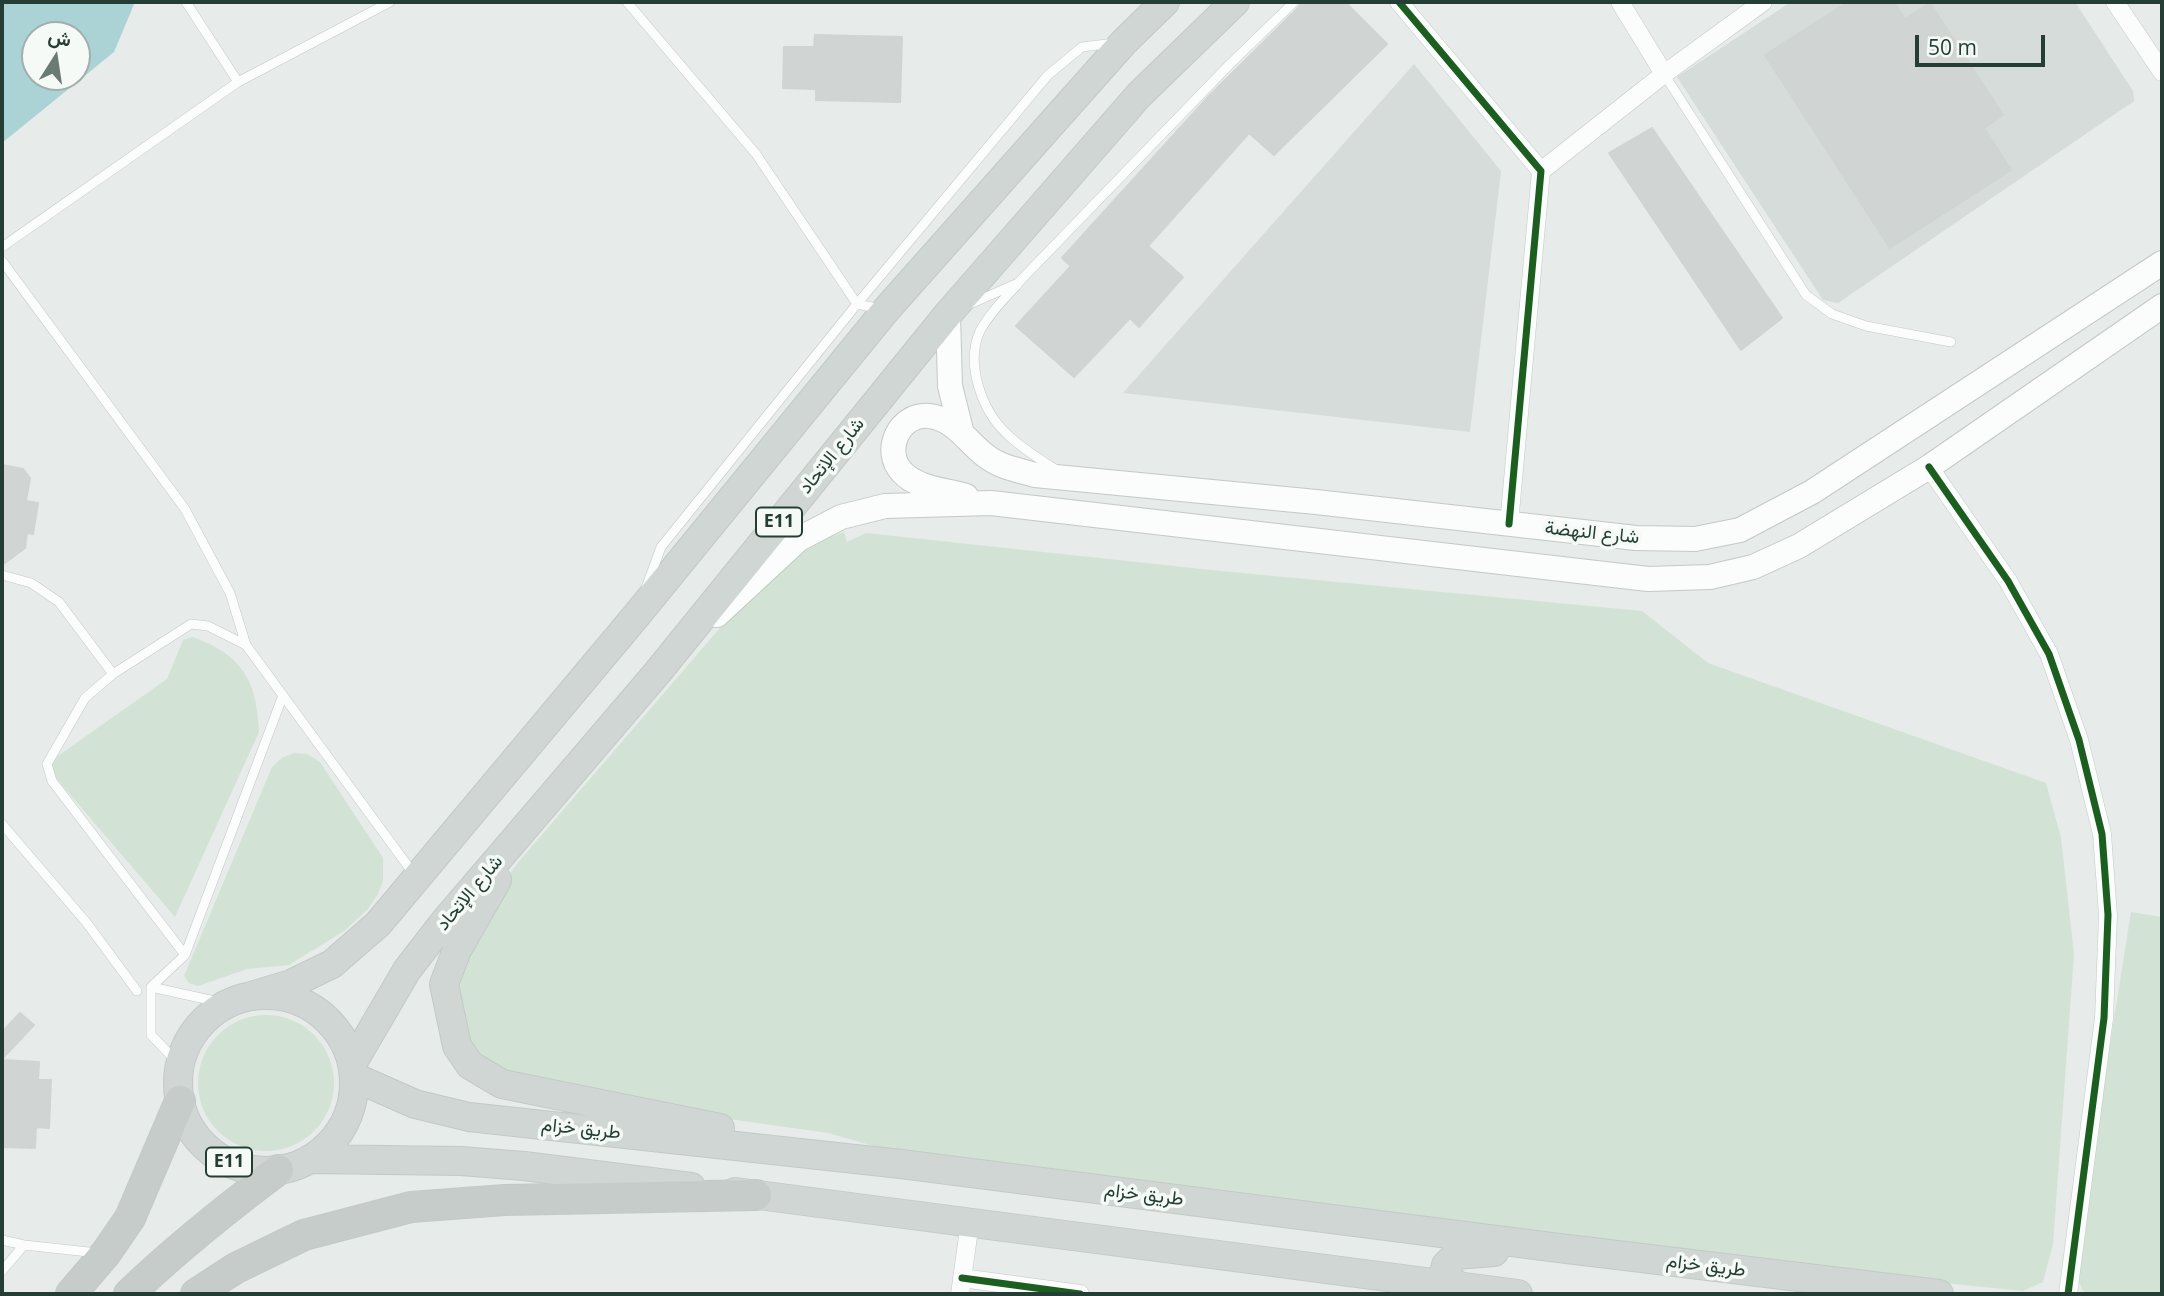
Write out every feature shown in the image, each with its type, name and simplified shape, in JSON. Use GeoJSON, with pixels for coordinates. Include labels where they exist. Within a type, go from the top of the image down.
{"type":"FeatureCollection","features":[{"type":"Feature","properties":{"kind":"highway","name":"E11"},"geometry":{"type":"LineString","coordinates":[[71,1294],[106,1253],[130,1218],[180,1101]]}},
{"type":"Feature","properties":{"kind":"highway","name":"E11"},"geometry":{"type":"LineString","coordinates":[[129,1294],[211,1221],[278,1170]]}},
{"type":"Feature","properties":{"kind":"highway"},"geometry":{"type":"LineString","coordinates":[[196,1294],[236,1268],[304,1235],[411,1207],[505,1200],[756,1195]]}},
{"type":"Feature","properties":{"kind":"main road","name":"شارع الإتحاد"},"geometry":{"type":"LineString","coordinates":[[353,1071],[407,970],[445,921],[657,673],[948,314],[1139,95],[1235,2]]}},
{"type":"Feature","properties":{"kind":"main road","name":"E11"},"geometry":{"type":"LineString","coordinates":[[353,1071],[352,1101],[344,1124],[330,1144],[310,1159],[278,1170],[252,1170],[227,1161],[205,1146],[189,1126],[180,1101],[180,1065],[189,1040],[205,1019],[239,1000],[291,984],[332,964],[378,924],[636,617],[886,310],[1157,5]]}},
{"type":"Feature","properties":{"kind":"main road","name":"شارع النهضة"},"geometry":{"type":"LineString","coordinates":[[961,430],[985,455],[1002,466],[1035,475],[1636,538],[1695,539],[1740,530],[1812,492],[2162,263]]}},
{"type":"Feature","properties":{"kind":"main road","name":"شارع النهضة"},"geometry":{"type":"LineString","coordinates":[[991,503],[1648,579],[1710,577],[1753,567],[1799,547],[1929,467],[2162,306]]}},
{"type":"Feature","properties":{"kind":"main road"},"geometry":{"type":"LineString","coordinates":[[948,314],[950,386],[961,430]]}},
{"type":"Feature","properties":{"kind":"main road"},"geometry":{"type":"LineString","coordinates":[[961,430],[930,416],[910,420],[897,432],[892,446],[894,461],[902,473],[915,483],[991,503]]}},
{"type":"Feature","properties":{"kind":"main road"},"geometry":{"type":"LineString","coordinates":[[657,673],[799,538],[841,517],[885,506],[991,503]]}},
{"type":"Feature","properties":{"kind":"main road"},"geometry":{"type":"LineString","coordinates":[[531,821],[457,950],[444,984],[457,1046],[470,1065],[502,1084],[901,1164]]}},
{"type":"Feature","properties":{"kind":"main road"},"geometry":{"type":"LineString","coordinates":[[239,1000],[278,996],[303,1003],[326,1018],[343,1039],[353,1071]]}},
{"type":"Feature","properties":{"kind":"main road","name":"طريق خزام"},"geometry":{"type":"LineString","coordinates":[[353,1071],[415,1104],[469,1117],[901,1164],[1939,1294]]}},
{"type":"Feature","properties":{"kind":"main road"},"geometry":{"type":"LineString","coordinates":[[310,1159],[486,1163],[970,1222],[1518,1294]]}},
{"type":"Feature","properties":{"kind":"main road"},"geometry":{"type":"LineString","coordinates":[[1458,1286],[1444,1274],[1446,1265],[1456,1255],[1559,1248]]}},
{"type":"Feature","properties":{"kind":"street"},"geometry":{"type":"LineString","coordinates":[[1399,2],[1541,171],[1509,524]]}},
{"type":"Feature","properties":{"kind":"street"},"geometry":{"type":"LineString","coordinates":[[1620,2],[1664,74]]}},
{"type":"Feature","properties":{"kind":"street"},"geometry":{"type":"LineString","coordinates":[[1541,171],[1664,74],[1763,2]]}},
{"type":"Feature","properties":{"kind":"street"},"geometry":{"type":"LineString","coordinates":[[2115,2],[2162,72]]}},
{"type":"Feature","properties":{"kind":"street"},"geometry":{"type":"LineString","coordinates":[[1929,467],[2008,581],[2049,654],[2079,740],[2102,834],[2108,915],[2104,1017],[2068,1294]]}},
{"type":"Feature","properties":{"kind":"street"},"geometry":{"type":"LineString","coordinates":[[970,1222],[961,1286],[1080,1294]]}},
{"type":"Feature","properties":{"kind":"lane"},"geometry":{"type":"LineString","coordinates":[[186,2],[238,82]]}},
{"type":"Feature","properties":{"kind":"lane"},"geometry":{"type":"LineString","coordinates":[[2,247],[238,82],[390,2]]}},
{"type":"Feature","properties":{"kind":"lane"},"geometry":{"type":"LineString","coordinates":[[627,2],[756,154],[858,304],[886,310]]}},
{"type":"Feature","properties":{"kind":"lane"},"geometry":{"type":"LineString","coordinates":[[1068,477],[1021,447],[1004,432],[991,414],[979,387],[974,362],[979,333],[1018,283],[1229,65],[1294,2]]}},
{"type":"Feature","properties":{"kind":"lane"},"geometry":{"type":"LineString","coordinates":[[636,617],[661,547],[1048,75],[1082,47],[1124,42]]}},
{"type":"Feature","properties":{"kind":"lane"},"geometry":{"type":"LineString","coordinates":[[1664,74],[1806,295],[1832,314],[1866,326],[1951,342]]}},
{"type":"Feature","properties":{"kind":"lane"},"geometry":{"type":"LineString","coordinates":[[2,261],[185,509],[230,593],[246,645],[282,698],[417,877]]}},
{"type":"Feature","properties":{"kind":"lane"},"geometry":{"type":"LineString","coordinates":[[948,314],[1018,283]]}},
{"type":"Feature","properties":{"kind":"lane"},"geometry":{"type":"LineString","coordinates":[[2,575],[31,583],[59,602],[113,674]]}},
{"type":"Feature","properties":{"kind":"lane"},"geometry":{"type":"LineString","coordinates":[[185,955],[60,792],[48,772],[47,764],[85,698],[113,674],[191,624],[208,626],[246,645]]}},
{"type":"Feature","properties":{"kind":"lane"},"geometry":{"type":"LineString","coordinates":[[180,1065],[151,1035],[151,987],[185,955],[282,698]]}},
{"type":"Feature","properties":{"kind":"lane"},"geometry":{"type":"LineString","coordinates":[[2,824],[86,922],[137,990]]}},
{"type":"Feature","properties":{"kind":"lane"},"geometry":{"type":"LineString","coordinates":[[151,987],[239,1000]]}},
{"type":"Feature","properties":{"kind":"lane"},"geometry":{"type":"LineString","coordinates":[[2,1240],[24,1245],[106,1253]]}},
{"type":"Feature","properties":{"kind":"lane"},"geometry":{"type":"LineString","coordinates":[[2,1271],[24,1245]]}},
{"type":"Feature","properties":{"kind":"shaded area"},"geometry":{"type":"Polygon","coordinates":[[[1791,2],[2075,2],[2133,91],[2134,101],[1838,303],[1823,300],[1677,77],[1791,2]]]}},
{"type":"Feature","properties":{"kind":"shaded area"},"geometry":{"type":"Polygon","coordinates":[[[1414,64],[1501,171],[1470,432],[1123,393],[1414,64]]]}},
{"type":"Feature","properties":{"kind":"green space"},"geometry":{"type":"Polygon","coordinates":[[[844,532],[847,542],[866,533],[1211,570],[1642,611],[1708,663],[2046,783],[2061,838],[2074,954],[2053,1244],[2043,1282],[2023,1291],[1846,1273],[884,1149],[828,1133],[517,1089],[446,1031],[459,939],[521,859],[769,571],[844,532]]]}},
{"type":"Feature","properties":{"kind":"green space"},"geometry":{"type":"Polygon","coordinates":[[[192,637],[223,652],[244,672],[255,698],[259,732],[175,917],[55,777],[51,766],[55,758],[167,679],[183,640],[192,637]]]}},
{"type":"Feature","properties":{"kind":"green space"},"geometry":{"type":"Polygon","coordinates":[[[294,753],[307,754],[320,762],[383,858],[383,881],[378,894],[368,909],[344,931],[289,965],[247,969],[198,986],[189,983],[184,976],[272,767],[282,758],[294,753]]]}},
{"type":"Feature","properties":{"kind":"green space"},"geometry":{"type":"Polygon","coordinates":[[[2131,912],[2162,917],[2162,1294],[2088,1294],[2083,1291],[2074,1271],[2131,912]]]}},
{"type":"Feature","properties":{"kind":"green space"},"geometry":{"type":"Polygon","coordinates":[[[266,1015],[292,1020],[314,1035],[329,1057],[334,1083],[329,1109],[314,1131],[292,1146],[266,1151],[240,1146],[218,1131],[203,1109],[198,1083],[203,1057],[218,1035],[240,1020],[266,1015]]]}},
{"type":"Feature","properties":{"kind":"water"},"geometry":{"type":"Polygon","coordinates":[[[2,2],[135,2],[114,52],[91,71],[91,21],[21,21],[21,91],[66,91],[2,143],[2,2]]]}},
{"type":"Feature","properties":{"kind":"building"},"geometry":{"type":"Polygon","coordinates":[[[1301,2],[1345,2],[1387,44],[1274,155],[1249,133],[1148,246],[1183,277],[1139,327],[1130,318],[1074,377],[1016,326],[1071,266],[1062,258],[1209,96],[1301,2]]]}},
{"type":"Feature","properties":{"kind":"building"},"geometry":{"type":"Polygon","coordinates":[[[1848,2],[1894,2],[1905,19],[1930,3],[2003,115],[1984,128],[2011,170],[1890,248],[1765,55],[1848,2]]]}},
{"type":"Feature","properties":{"kind":"building"},"geometry":{"type":"Polygon","coordinates":[[[815,35],[902,37],[900,102],[816,100],[816,89],[783,88],[784,47],[814,47],[815,35]]]}},
{"type":"Feature","properties":{"kind":"building"},"geometry":{"type":"Polygon","coordinates":[[[1652,128],[1782,318],[1741,350],[1609,153],[1652,128]]]}},
{"type":"Feature","properties":{"kind":"building"},"geometry":{"type":"Polygon","coordinates":[[[2,465],[23,469],[30,478],[26,501],[38,503],[33,534],[27,533],[25,548],[2,565],[2,465]]]}},
{"type":"Feature","properties":{"kind":"building"},"geometry":{"type":"Polygon","coordinates":[[[20,1013],[34,1025],[2,1059],[2,1032],[20,1013]]]}},
{"type":"Feature","properties":{"kind":"building"},"geometry":{"type":"Polygon","coordinates":[[[2,1060],[39,1062],[38,1080],[51,1080],[49,1128],[36,1127],[35,1148],[2,1147],[2,1060]]]}},
{"type":"Feature","properties":{"kind":"cycle path"},"geometry":{"type":"LineString","coordinates":[[1399,2],[1541,171],[1509,524]]}},
{"type":"Feature","properties":{"kind":"cycle path"},"geometry":{"type":"LineString","coordinates":[[1929,467],[2008,581],[2049,654],[2079,740],[2102,834],[2108,915],[2104,1018],[2068,1294]]}},
{"type":"Feature","properties":{"kind":"cycle path"},"geometry":{"type":"LineString","coordinates":[[962,1278],[1080,1294]]}}]}
